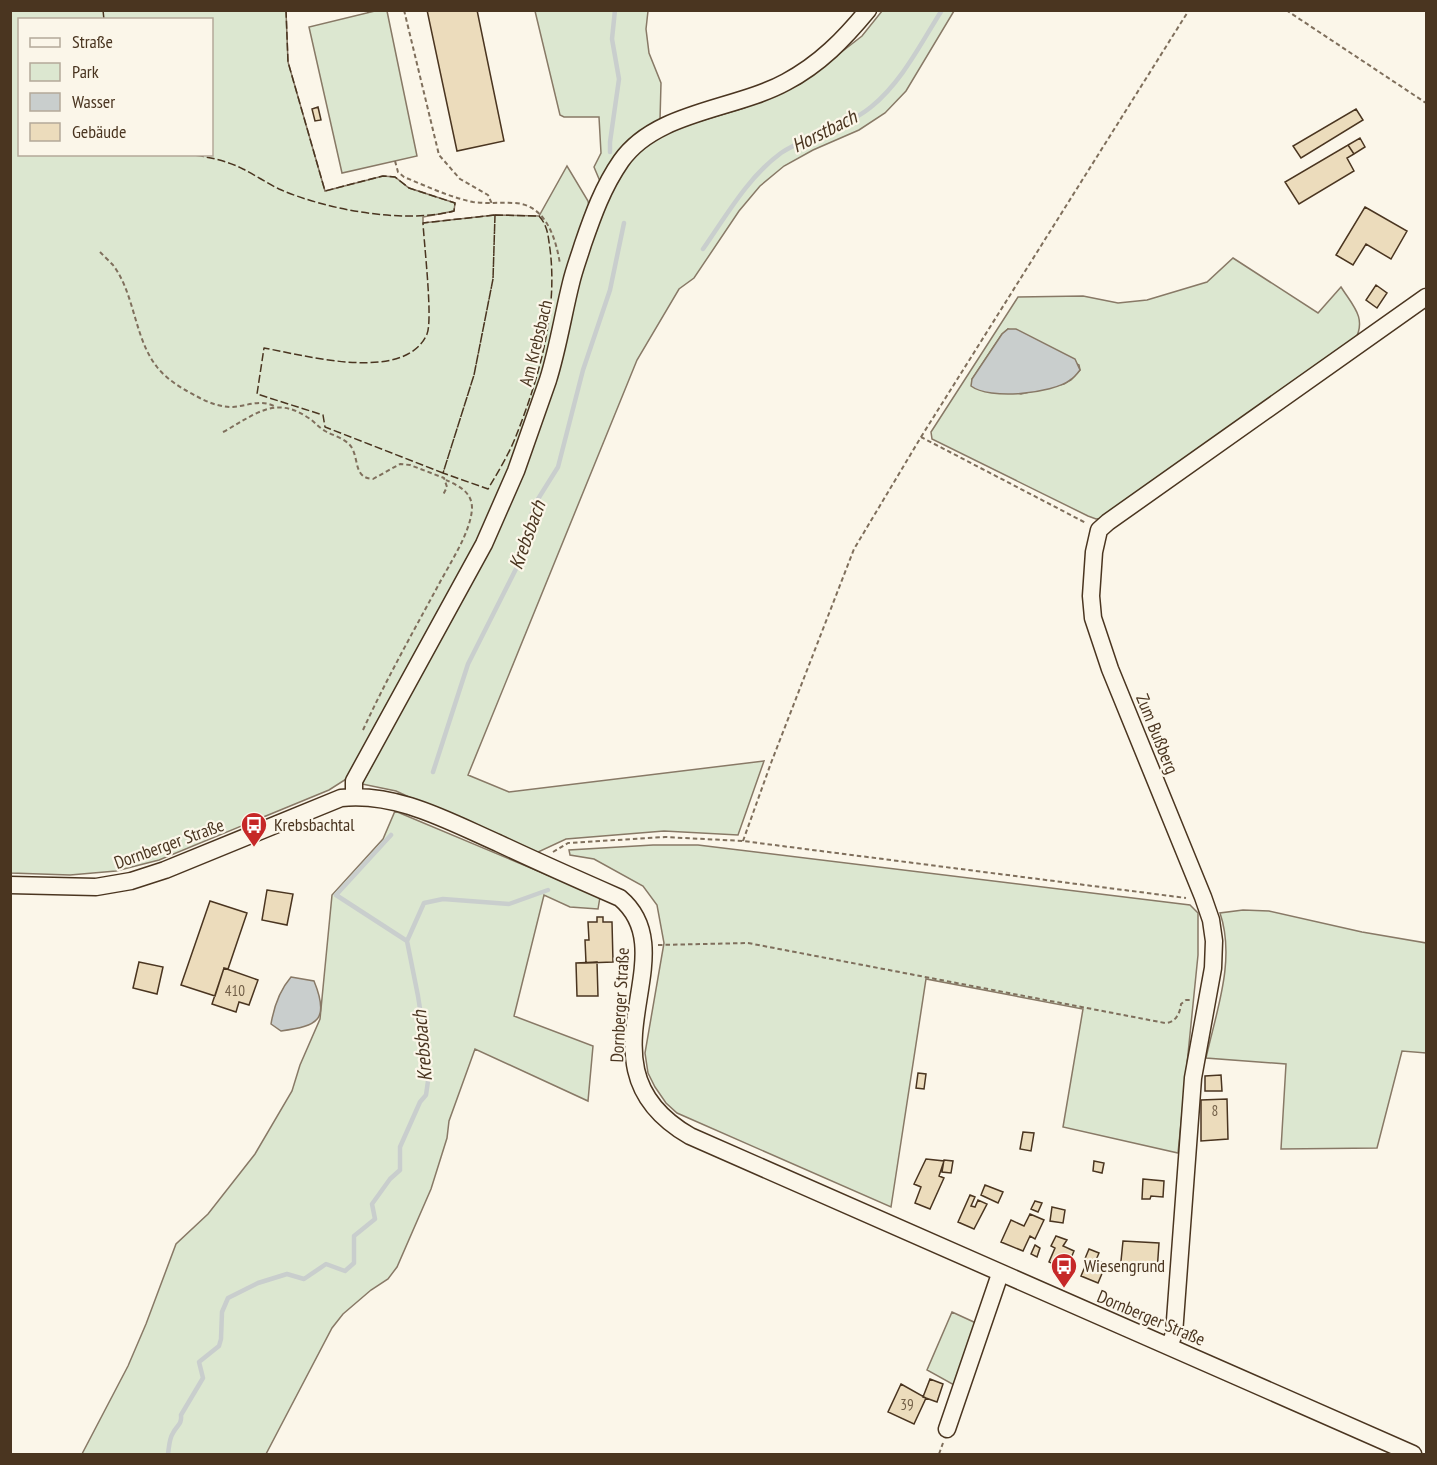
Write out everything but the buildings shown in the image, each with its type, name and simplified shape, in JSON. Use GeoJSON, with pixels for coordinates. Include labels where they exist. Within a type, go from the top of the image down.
{"type":"FeatureCollection","features":[{"type":"Feature","properties":{"kind":"street","name":"Am Krebsbach"},"geometry":{"type":"LineString","coordinates":[[354,797],[354,781],[501,510],[554,362],[569,291],[599,197],[622,160],[649,134],[682,119],[753,97],[786,83],[817,64],[844,39],[868,10]]}},
{"type":"Feature","properties":{"kind":"street"},"geometry":{"type":"LineString","coordinates":[[1099,530],[1426,297]]}},
{"type":"Feature","properties":{"kind":"street","name":"Zum Bußberg"},"geometry":{"type":"LineString","coordinates":[[1099,530],[1091,575],[1090,596],[1095,627],[1203,897],[1211,920],[1214,941],[1213,968],[1193,1078],[1174,1334],[1169,1346]]}},
{"type":"Feature","properties":{"kind":"street","name":"Dornberger Straße"},"geometry":{"type":"LineString","coordinates":[[10,885],[96,887],[130,881],[165,870],[341,798],[369,797],[400,802],[433,815],[620,898],[628,904],[638,921],[644,945],[633,1059],[637,1077],[646,1097],[664,1119],[690,1136],[1413,1455]]}},
{"type":"Feature","properties":{"kind":"street"},"geometry":{"type":"LineString","coordinates":[[947,1429],[1000,1274]]}},
{"type":"Feature","properties":{"kind":"path"},"geometry":{"type":"LineString","coordinates":[[404,10],[439,155],[460,178],[488,195],[492,204]]}},
{"type":"Feature","properties":{"kind":"path"},"geometry":{"type":"LineString","coordinates":[[743,842],[771,763],[854,549],[921,437],[1189,10]]}},
{"type":"Feature","properties":{"kind":"path"},"geometry":{"type":"LineString","coordinates":[[1286,10],[1426,103]]}},
{"type":"Feature","properties":{"kind":"path"},"geometry":{"type":"LineString","coordinates":[[395,160],[398,172],[404,177],[450,195],[492,204],[517,203],[540,215],[556,239],[563,283],[565,289],[569,291]]}},
{"type":"Feature","properties":{"kind":"path"},"geometry":{"type":"LineString","coordinates":[[100,252],[114,266],[144,344],[157,367],[173,382],[216,406],[233,407],[267,403],[292,409],[349,444],[358,470],[364,477],[369,479],[378,477],[395,466],[405,464],[440,476],[460,486],[471,502],[472,510],[464,537],[391,672],[359,738]]}},
{"type":"Feature","properties":{"kind":"path"},"geometry":{"type":"LineString","coordinates":[[223,432],[274,406]]}},
{"type":"Feature","properties":{"kind":"path"},"geometry":{"type":"LineString","coordinates":[[921,437],[1099,530]]}},
{"type":"Feature","properties":{"kind":"path"},"geometry":{"type":"LineString","coordinates":[[442,495],[447,487],[446,480]]}},
{"type":"Feature","properties":{"kind":"path"},"geometry":{"type":"LineString","coordinates":[[537,861],[568,843],[665,837],[743,842],[1195,899],[1203,897]]}},
{"type":"Feature","properties":{"kind":"path"},"geometry":{"type":"LineString","coordinates":[[644,945],[748,943],[1165,1023],[1175,1019],[1181,1004],[1186,1000],[1207,1002]]}},
{"type":"Feature","properties":{"kind":"green space"},"geometry":{"type":"Polygon","coordinates":[[[379,10],[387,11],[417,156],[342,173],[309,27],[379,10]]]}},
{"type":"Feature","properties":{"kind":"green space"},"geometry":{"type":"Polygon","coordinates":[[[11,11],[286,11],[288,62],[325,191],[383,176],[395,177],[409,188],[455,203],[454,211],[423,217],[423,223],[495,215],[539,216],[567,166],[588,201],[590,213],[551,361],[497,510],[351,776],[329,790],[159,860],[116,871],[70,875],[11,873],[11,11]]]}},
{"type":"Feature","properties":{"kind":"green space"},"geometry":{"type":"Polygon","coordinates":[[[535,11],[648,11],[646,29],[649,53],[661,83],[660,120],[638,133],[621,148],[602,186],[594,167],[601,153],[599,117],[560,115],[535,11]]]}},
{"type":"Feature","properties":{"kind":"green space"},"geometry":{"type":"Polygon","coordinates":[[[882,11],[954,11],[906,91],[885,113],[859,130],[813,150],[784,166],[760,186],[739,211],[694,278],[679,289],[637,360],[468,775],[509,792],[764,761],[738,835],[664,831],[566,839],[534,854],[396,791],[362,784],[492,538],[602,203],[625,165],[657,134],[744,108],[800,84],[862,36],[882,11]]]}},
{"type":"Feature","properties":{"kind":"green space"},"geometry":{"type":"Polygon","coordinates":[[[1233,258],[1318,313],[1341,287],[1357,312],[1360,325],[1358,332],[1355,340],[1105,518],[1096,519],[1088,516],[932,439],[931,432],[1018,297],[1083,296],[1118,303],[1147,300],[1207,282],[1233,258]],[[1008,329],[1002,334],[972,379],[1021,394],[1064,384],[1080,370],[1079,365],[1008,329]]]}},
{"type":"Feature","properties":{"kind":"green space"},"geometry":{"type":"Polygon","coordinates":[[[395,811],[600,897],[598,909],[570,907],[544,895],[514,1016],[593,1046],[588,1101],[475,1049],[449,1121],[447,1138],[431,1189],[397,1267],[388,1279],[343,1314],[332,1328],[266,1454],[82,1454],[128,1366],[176,1244],[208,1214],[255,1154],[292,1091],[300,1065],[320,1019],[332,895],[383,839],[395,811]]]}},
{"type":"Feature","properties":{"kind":"green space"},"geometry":{"type":"Polygon","coordinates":[[[698,845],[1190,905],[1198,913],[1198,955],[1178,1153],[1063,1127],[1083,1009],[926,979],[891,1207],[677,1113],[666,1103],[655,1087],[648,1073],[645,1053],[664,943],[657,905],[643,886],[594,859],[570,855],[569,850],[698,845]]]}},
{"type":"Feature","properties":{"kind":"green space"},"geometry":{"type":"Polygon","coordinates":[[[1243,910],[1269,911],[1362,932],[1426,943],[1426,1053],[1402,1051],[1377,1148],[1281,1149],[1286,1064],[1206,1058],[1223,986],[1225,967],[1226,949],[1220,913],[1243,910]]]}},
{"type":"Feature","properties":{"kind":"green space"},"geometry":{"type":"Polygon","coordinates":[[[952,1312],[976,1323],[954,1385],[927,1370],[952,1312]]]}},
{"type":"Feature","properties":{"kind":"water"},"geometry":{"type":"Polygon","coordinates":[[[1008,329],[1016,329],[1075,359],[1080,370],[1073,378],[1061,385],[1036,392],[992,393],[971,386],[972,379],[1002,334],[1008,329]]]}},
{"type":"Feature","properties":{"kind":"water"},"geometry":{"type":"Polygon","coordinates":[[[291,977],[314,981],[319,994],[320,1013],[317,1019],[304,1027],[281,1031],[271,1024],[278,999],[291,977]]]}},
{"type":"Feature","properties":{"kind":"waterway","name":"Krebsbach"},"geometry":{"type":"LineString","coordinates":[[610,152],[619,79],[612,39],[615,10]]}},
{"type":"Feature","properties":{"kind":"waterway","name":"Horstbach"},"geometry":{"type":"LineString","coordinates":[[703,249],[738,198],[769,163],[781,153],[803,141],[861,114],[882,97],[910,62],[942,10]]}},
{"type":"Feature","properties":{"kind":"waterway","name":"Krebsbach"},"geometry":{"type":"LineString","coordinates":[[433,772],[468,664],[525,551],[533,507],[558,467],[583,370],[610,290],[624,223]]}},
{"type":"Feature","properties":{"kind":"waterway","name":"Krebsbach"},"geometry":{"type":"LineString","coordinates":[[168,1454],[171,1438],[180,1423],[181,1415],[203,1378],[199,1362],[219,1346],[222,1312],[228,1298],[258,1283],[287,1274],[304,1279],[326,1264],[345,1271],[354,1263],[354,1236],[375,1219],[372,1204],[390,1179],[400,1170],[400,1147],[420,1102],[426,1095],[428,1081],[426,1047],[407,941],[336,895],[391,835]]}},
{"type":"Feature","properties":{"kind":"waterway"},"geometry":{"type":"LineString","coordinates":[[407,941],[424,903],[443,899],[509,904],[548,890]]}},
{"type":"Feature","properties":{"kind":"fence"},"geometry":{"type":"LineString","coordinates":[[103,10],[104,18]]}},
{"type":"Feature","properties":{"kind":"fence"},"geometry":{"type":"LineString","coordinates":[[200,156],[229,163],[298,197],[342,209],[412,216],[454,211],[455,203],[409,188],[395,177],[383,176],[325,191],[288,62],[286,10]]}},
{"type":"Feature","properties":{"kind":"fence"},"geometry":{"type":"LineString","coordinates":[[495,215],[493,279],[474,375],[443,473],[325,427],[323,415],[257,394],[264,348],[327,360],[352,362],[376,362],[398,358],[415,349],[427,334],[429,326],[423,223],[495,215]]}},
{"type":"Feature","properties":{"kind":"fence"},"geometry":{"type":"LineString","coordinates":[[495,215],[539,216],[547,231],[552,273],[549,321],[539,368],[513,443],[488,489],[443,473],[474,375],[493,279],[495,215]]}},
{"type":"Feature","properties":{"kind":"place","name":"Krebsbachtal"},"geometry":{"type":"Point","coordinates":[254,848]}},
{"type":"Feature","properties":{"kind":"place","name":"Wiesengrund"},"geometry":{"type":"Point","coordinates":[1064,1289]}}]}
